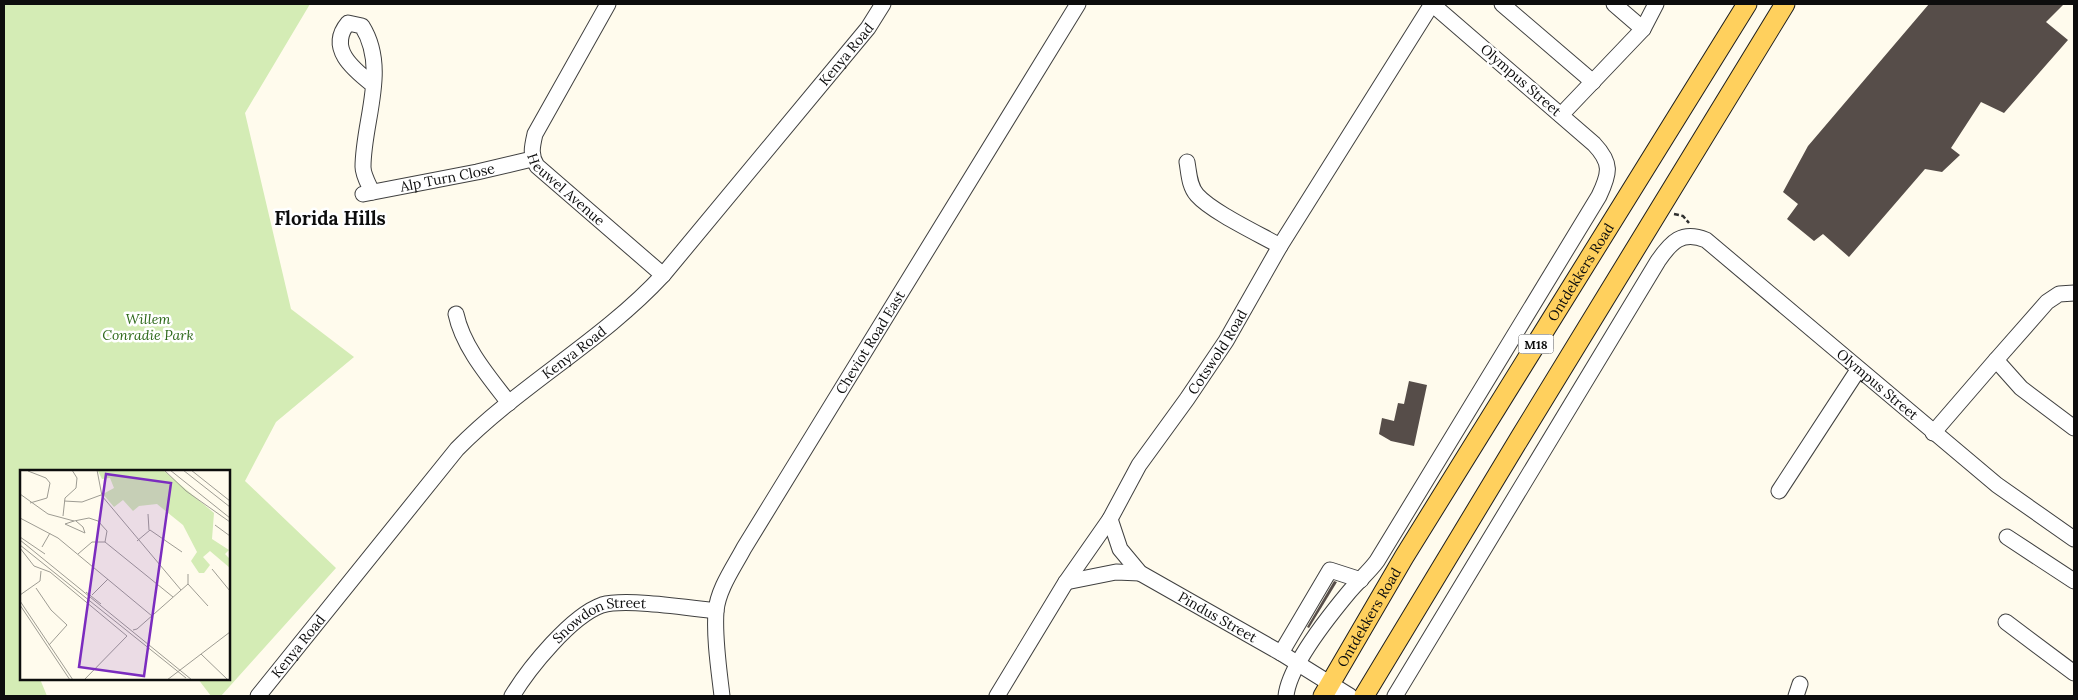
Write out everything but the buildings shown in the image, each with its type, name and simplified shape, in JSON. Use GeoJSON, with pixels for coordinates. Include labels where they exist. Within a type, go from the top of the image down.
{"type":"FeatureCollection","features":[{"type":"Feature","properties":{"kind":"main road","name":"Ontdekkers Road"},"geometry":{"type":"LineString","coordinates":[[1327,690],[1404,557],[1746,4]]}},
{"type":"Feature","properties":{"kind":"main road","name":"M18"},"geometry":{"type":"LineString","coordinates":[[1364,696],[1785,4]]}},
{"type":"Feature","properties":{"kind":"street","name":"Heuwel Avenue"},"geometry":{"type":"LineString","coordinates":[[608,4],[535,134],[532,158],[537,166],[663,275]]}},
{"type":"Feature","properties":{"kind":"street","name":"Kenya Road"},"geometry":{"type":"LineString","coordinates":[[258,696],[457,449],[489,419],[631,308],[663,275],[868,28],[883,4]]}},
{"type":"Feature","properties":{"kind":"street","name":"Cheviot Road East"},"geometry":{"type":"LineString","coordinates":[[722,696],[718,666],[716,611],[724,584],[744,548],[1078,4]]}},
{"type":"Feature","properties":{"kind":"street","name":"Olympus Street"},"geometry":{"type":"LineString","coordinates":[[1432,4],[1594,144],[1606,159]]}},
{"type":"Feature","properties":{"kind":"street","name":"Cotswold Road"},"geometry":{"type":"LineString","coordinates":[[997,696],[1066,582],[1110,519],[1139,465],[1226,341],[1280,246],[1432,4]]}},
{"type":"Feature","properties":{"kind":"street"},"geometry":{"type":"LineString","coordinates":[[1502,4],[1593,82]]}},
{"type":"Feature","properties":{"kind":"street"},"geometry":{"type":"LineString","coordinates":[[1614,4],[1644,29]]}},
{"type":"Feature","properties":{"kind":"street"},"geometry":{"type":"LineString","coordinates":[[1561,115],[1644,29],[1656,4]]}},
{"type":"Feature","properties":{"kind":"street","name":"Alp Turn Close"},"geometry":{"type":"LineString","coordinates":[[372,84],[363,169],[368,193],[477,172],[532,158]]}},
{"type":"Feature","properties":{"kind":"street","name":"Ontdekkers Road"},"geometry":{"type":"LineString","coordinates":[[1286,696],[1290,680],[1298,663],[1336,608],[1377,561],[1599,196],[1607,178],[1606,159]]}},
{"type":"Feature","properties":{"kind":"street"},"geometry":{"type":"LineString","coordinates":[[1187,162],[1191,184],[1196,195],[1210,206],[1280,246]]}},
{"type":"Feature","properties":{"kind":"street","name":"Olympus Street"},"geometry":{"type":"LineString","coordinates":[[1395,696],[1658,261],[1671,244],[1690,236],[1706,240],[1996,485],[2074,540]]}},
{"type":"Feature","properties":{"kind":"street"},"geometry":{"type":"LineString","coordinates":[[1933,433],[2047,302],[2059,294],[2074,293]]}},
{"type":"Feature","properties":{"kind":"street"},"geometry":{"type":"LineString","coordinates":[[456,314],[458,323],[477,359],[509,403]]}},
{"type":"Feature","properties":{"kind":"street"},"geometry":{"type":"LineString","coordinates":[[1996,360],[2021,388],[2074,428]]}},
{"type":"Feature","properties":{"kind":"street"},"geometry":{"type":"LineString","coordinates":[[1779,491],[1858,370]]}},
{"type":"Feature","properties":{"kind":"street","name":"Pindus Street"},"geometry":{"type":"LineString","coordinates":[[1110,519],[1120,549],[1140,573],[1298,663],[1327,690],[1350,696]]}},
{"type":"Feature","properties":{"kind":"street"},"geometry":{"type":"LineString","coordinates":[[2007,537],[2074,581]]}},
{"type":"Feature","properties":{"kind":"street"},"geometry":{"type":"LineString","coordinates":[[1281,653],[1330,570],[1361,580]]}},
{"type":"Feature","properties":{"kind":"street"},"geometry":{"type":"LineString","coordinates":[[1066,582],[1116,572],[1140,573]]}},
{"type":"Feature","properties":{"kind":"street","name":"Snowdon Street"},"geometry":{"type":"LineString","coordinates":[[512,696],[523,678],[572,625],[587,613],[603,605],[624,602],[716,611]]}},
{"type":"Feature","properties":{"kind":"street"},"geometry":{"type":"LineString","coordinates":[[2006,622],[2074,673]]}},
{"type":"Feature","properties":{"kind":"green space","name":"Willem Conradie Park"},"geometry":{"type":"Polygon","coordinates":[[[4,4],[310,4],[245,113],[291,309],[354,357],[276,422],[245,481],[336,568],[221,696],[211,696],[199,680],[230,680],[230,470],[20,470],[20,680],[40,680],[47,696],[4,696],[4,4]]]}},
{"type":"Feature","properties":{"kind":"district","name":"Florida Hills"},"geometry":{"type":"Point","coordinates":[330,218]}}]}
